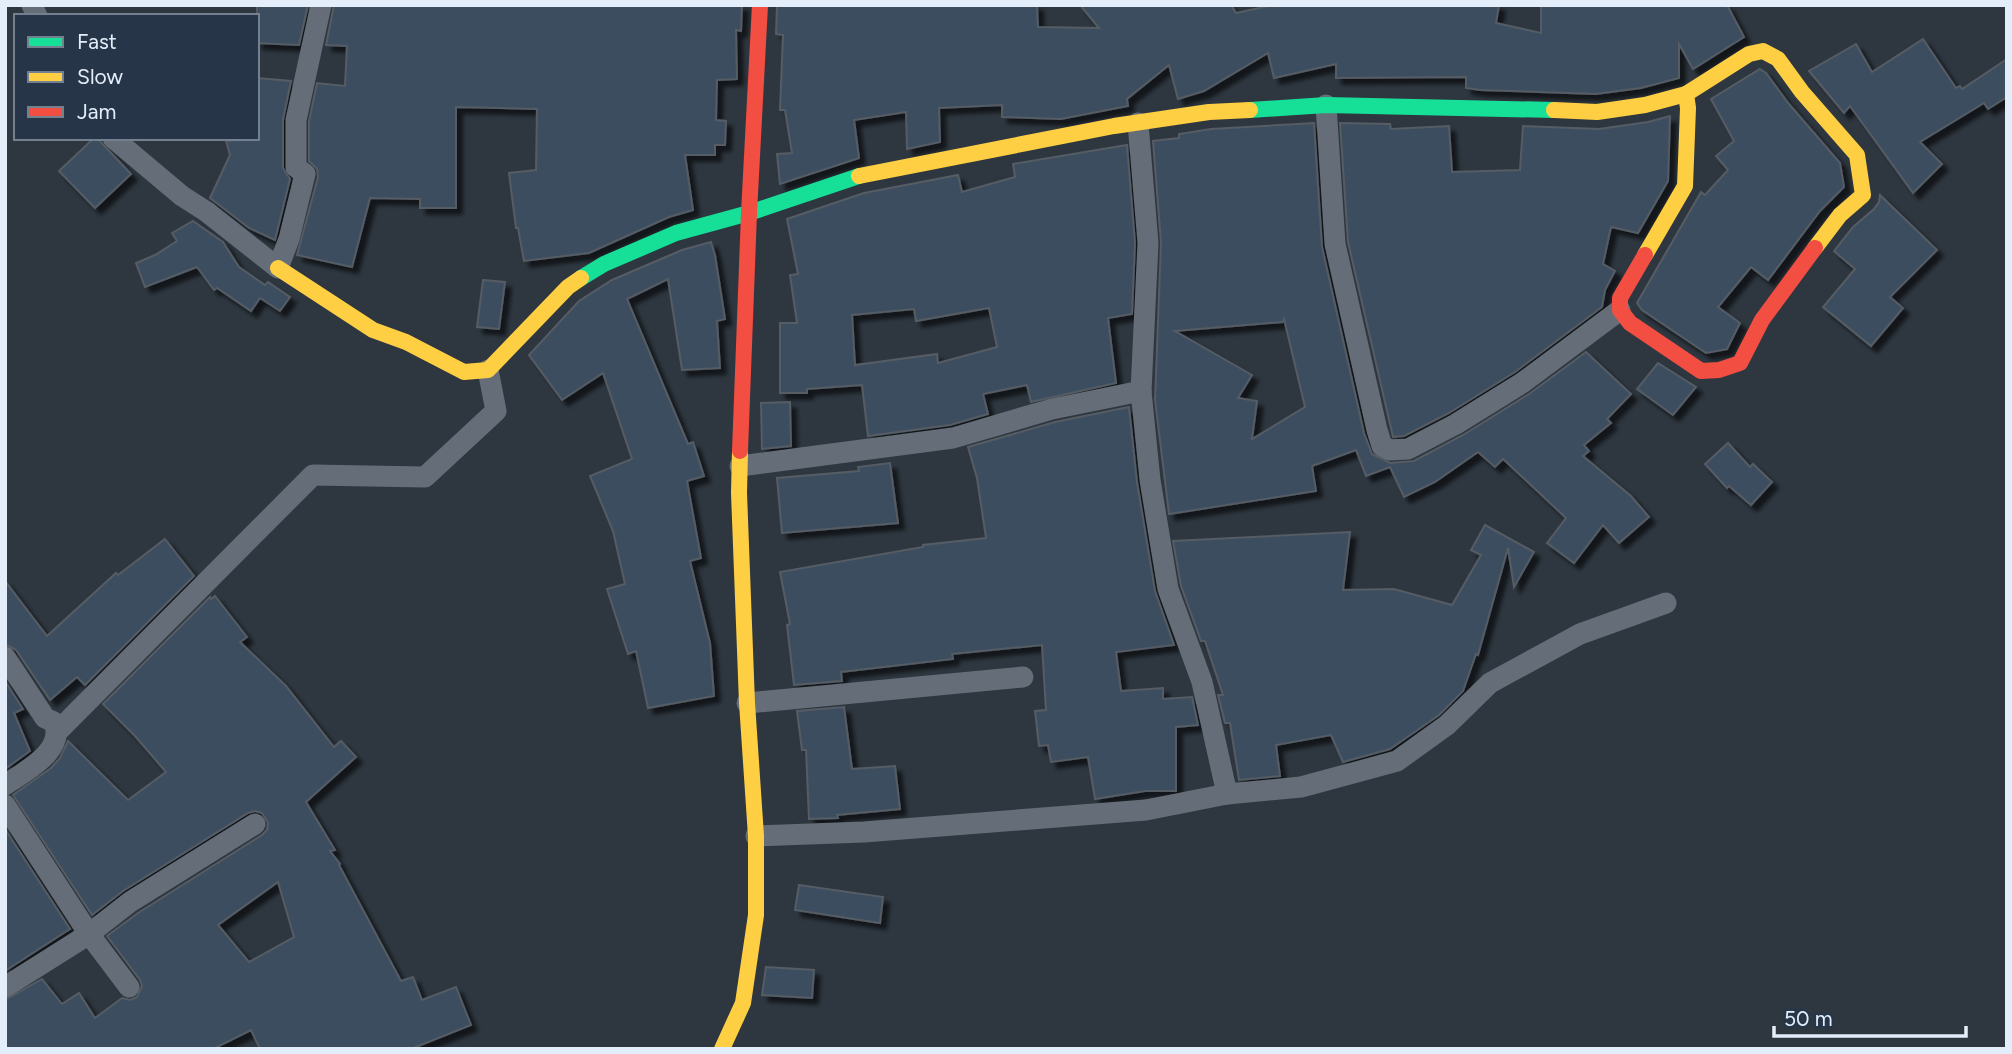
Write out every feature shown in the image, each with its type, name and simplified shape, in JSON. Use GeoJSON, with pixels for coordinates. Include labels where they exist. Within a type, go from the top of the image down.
{"type":"FeatureCollection","features":[{"type":"Feature","properties":{"kind":"street"},"geometry":{"type":"LineString","coordinates":[[278,268],[289,239],[305,174],[296,167],[296,120],[321,5]]}},
{"type":"Feature","properties":{"kind":"street"},"geometry":{"type":"LineString","coordinates":[[722,1049],[743,1003],[756,915],[756,836],[747,703],[740,466],[760,5]]}},
{"type":"Feature","properties":{"kind":"street"},"geometry":{"type":"LineString","coordinates":[[115,140],[182,196],[324,300],[373,330],[405,342],[464,372],[488,370],[568,287],[604,264],[676,233],[749,213],[860,176],[1209,112],[1326,105],[1597,112],[1645,106],[1686,94],[1749,54],[1763,51],[1778,59],[1802,92],[1857,155],[1863,195],[1846,206],[1786,285],[1750,338],[1740,363],[1719,370],[1701,371],[1630,323],[1620,310],[1620,298],[1685,186],[1688,108],[1686,94]]}},
{"type":"Feature","properties":{"kind":"street"},"geometry":{"type":"LineString","coordinates":[[1326,105],[1335,244],[1382,446],[1390,450],[1408,449],[1456,424],[1522,383],[1620,310]]}},
{"type":"Feature","properties":{"kind":"street"},"geometry":{"type":"LineString","coordinates":[[1138,123],[1148,243],[1141,391],[1150,480],[1168,589],[1202,682],[1227,794]]}},
{"type":"Feature","properties":{"kind":"street"},"geometry":{"type":"LineString","coordinates":[[5,785],[32,767],[55,744],[58,731],[313,475],[425,477],[496,411],[488,370]]}},
{"type":"Feature","properties":{"kind":"street"},"geometry":{"type":"LineString","coordinates":[[740,466],[953,438],[1052,409],[1141,391]]}},
{"type":"Feature","properties":{"kind":"street"},"geometry":{"type":"LineString","coordinates":[[756,836],[864,832],[1146,810],[1227,794],[1301,787],[1397,761],[1447,725],[1490,683],[1580,634],[1666,603]]}},
{"type":"Feature","properties":{"kind":"street"},"geometry":{"type":"LineString","coordinates":[[5,657],[45,718],[54,722],[58,731]]}},
{"type":"Feature","properties":{"kind":"street"},"geometry":{"type":"LineString","coordinates":[[747,703],[1023,677]]}},
{"type":"Feature","properties":{"kind":"street"},"geometry":{"type":"LineString","coordinates":[[5,805],[89,934],[129,987]]}},
{"type":"Feature","properties":{"kind":"street"},"geometry":{"type":"LineString","coordinates":[[5,987],[89,934],[130,902],[255,824]]}},
{"type":"Feature","properties":{"kind":"building"},"geometry":{"type":"Polygon","coordinates":[[[257,5],[308,5],[299,45],[259,43],[257,5]]]}},
{"type":"Feature","properties":{"kind":"building"},"geometry":{"type":"Polygon","coordinates":[[[334,5],[742,5],[741,31],[736,30],[737,79],[717,80],[716,120],[726,121],[725,145],[715,145],[715,155],[685,155],[693,210],[669,217],[589,253],[524,261],[516,228],[509,173],[536,170],[537,109],[456,107],[456,208],[420,208],[420,199],[370,198],[352,267],[297,255],[318,177],[317,169],[309,161],[309,121],[317,83],[345,86],[347,46],[326,45],[334,5]]]}},
{"type":"Feature","properties":{"kind":"building"},"geometry":{"type":"Polygon","coordinates":[[[777,5],[1037,5],[1038,27],[1099,28],[1080,5],[1231,5],[1236,13],[1273,5],[1499,5],[1496,23],[1541,33],[1541,5],[1727,5],[1744,37],[1693,69],[1679,44],[1679,78],[1641,88],[1596,94],[1480,90],[1466,88],[1466,77],[1336,78],[1336,64],[1274,78],[1268,53],[1204,91],[1178,99],[1169,65],[1127,99],[1128,106],[1061,119],[1002,117],[1002,105],[939,108],[940,142],[907,149],[906,112],[854,120],[859,158],[780,184],[777,154],[792,153],[785,110],[780,110],[783,35],[776,34],[777,5]]]}},
{"type":"Feature","properties":{"kind":"building"},"geometry":{"type":"Polygon","coordinates":[[[1923,39],[1956,88],[1960,86],[1962,89],[2007,59],[2007,97],[1988,109],[1984,103],[1920,142],[1942,164],[1913,193],[1850,106],[1844,113],[1809,71],[1856,44],[1872,72],[1923,39]]]}},
{"type":"Feature","properties":{"kind":"building"},"geometry":{"type":"Polygon","coordinates":[[[1760,69],[1840,163],[1844,187],[1820,211],[1768,280],[1751,267],[1718,307],[1740,323],[1727,349],[1706,353],[1642,310],[1637,303],[1701,192],[1705,195],[1728,170],[1716,156],[1734,141],[1711,99],[1760,69]]]}},
{"type":"Feature","properties":{"kind":"building"},"geometry":{"type":"Polygon","coordinates":[[[259,78],[291,81],[283,120],[283,168],[290,179],[275,240],[249,228],[210,198],[230,155],[226,141],[259,140],[259,78]]]}},
{"type":"Feature","properties":{"kind":"building"},"geometry":{"type":"Polygon","coordinates":[[[1670,116],[1668,181],[1638,233],[1611,227],[1603,264],[1615,271],[1605,290],[1602,307],[1515,372],[1449,413],[1404,436],[1393,437],[1348,242],[1340,123],[1390,124],[1391,129],[1449,126],[1452,172],[1520,170],[1523,126],[1599,129],[1670,116]]]}},
{"type":"Feature","properties":{"kind":"building"},"geometry":{"type":"Polygon","coordinates":[[[1314,123],[1322,247],[1364,433],[1372,454],[1390,463],[1414,461],[1463,435],[1529,394],[1586,352],[1631,394],[1607,419],[1611,423],[1584,445],[1589,451],[1583,456],[1631,496],[1649,517],[1619,543],[1603,525],[1574,563],[1547,543],[1566,518],[1503,459],[1495,467],[1478,452],[1435,482],[1404,497],[1390,467],[1366,476],[1356,450],[1312,466],[1316,491],[1169,514],[1155,400],[1161,243],[1153,141],[1179,138],[1179,134],[1211,129],[1314,123]],[[1284,319],[1283,322],[1175,331],[1252,375],[1238,398],[1257,401],[1252,439],[1305,407],[1284,319]]]}},
{"type":"Feature","properties":{"kind":"building"},"geometry":{"type":"Polygon","coordinates":[[[92,140],[99,140],[131,174],[95,208],[59,171],[92,140]]]}},
{"type":"Feature","properties":{"kind":"building"},"geometry":{"type":"Polygon","coordinates":[[[1127,145],[1135,243],[1132,314],[1108,318],[1116,383],[1031,402],[1027,385],[983,394],[988,414],[950,425],[868,436],[862,385],[807,389],[807,393],[780,393],[780,323],[797,323],[790,275],[798,274],[787,219],[864,193],[958,175],[962,192],[1015,177],[1013,164],[1127,145]],[[989,308],[916,321],[914,309],[852,315],[855,365],[937,354],[938,363],[997,347],[989,308]]]}},
{"type":"Feature","properties":{"kind":"building"},"geometry":{"type":"Polygon","coordinates":[[[1880,195],[1937,250],[1890,297],[1903,308],[1871,346],[1823,307],[1855,269],[1834,251],[1853,227],[1874,209],[1880,195]]]}},
{"type":"Feature","properties":{"kind":"building"},"geometry":{"type":"Polygon","coordinates":[[[193,221],[223,242],[239,267],[265,285],[268,282],[290,297],[280,311],[260,298],[251,311],[217,288],[214,290],[197,267],[145,287],[136,263],[177,241],[172,233],[193,221]]]}},
{"type":"Feature","properties":{"kind":"building"},"geometry":{"type":"Polygon","coordinates":[[[711,242],[725,319],[717,321],[720,368],[682,370],[668,279],[627,299],[688,444],[693,442],[704,476],[687,481],[701,558],[690,561],[710,643],[714,696],[648,708],[636,651],[628,654],[607,589],[625,584],[613,531],[590,476],[632,459],[603,373],[562,400],[529,355],[579,301],[612,280],[682,250],[711,242]]]}},
{"type":"Feature","properties":{"kind":"building"},"geometry":{"type":"Polygon","coordinates":[[[483,280],[505,282],[499,329],[477,327],[483,280]]]}},
{"type":"Feature","properties":{"kind":"building"},"geometry":{"type":"Polygon","coordinates":[[[1658,363],[1696,387],[1673,415],[1637,389],[1658,363]]]}},
{"type":"Feature","properties":{"kind":"building"},"geometry":{"type":"Polygon","coordinates":[[[790,402],[791,446],[762,449],[761,403],[790,402]]]}},
{"type":"Feature","properties":{"kind":"building"},"geometry":{"type":"Polygon","coordinates":[[[1129,407],[1137,482],[1155,591],[1174,645],[1116,652],[1121,691],[1163,688],[1163,699],[1192,697],[1198,725],[1176,727],[1176,791],[1145,791],[1095,799],[1088,757],[1051,762],[1048,745],[1039,746],[1035,711],[1046,710],[1042,645],[952,654],[953,659],[841,672],[842,681],[794,685],[787,625],[790,624],[780,572],[923,545],[986,538],[977,478],[968,447],[1055,422],[1129,407]]]}},
{"type":"Feature","properties":{"kind":"building"},"geometry":{"type":"Polygon","coordinates":[[[1728,443],[1750,467],[1753,464],[1772,482],[1751,505],[1729,486],[1727,488],[1705,464],[1728,443]]]}},
{"type":"Feature","properties":{"kind":"building"},"geometry":{"type":"Polygon","coordinates":[[[890,463],[898,523],[782,533],[777,478],[859,471],[858,467],[890,463]]]}},
{"type":"Feature","properties":{"kind":"building"},"geometry":{"type":"Polygon","coordinates":[[[1485,525],[1534,552],[1514,587],[1508,548],[1478,655],[1476,654],[1463,691],[1439,715],[1390,749],[1343,762],[1331,735],[1276,745],[1280,776],[1239,780],[1230,723],[1225,723],[1218,695],[1223,695],[1205,641],[1201,641],[1181,586],[1173,541],[1350,532],[1343,590],[1394,589],[1452,605],[1481,555],[1471,550],[1485,525]]]}},
{"type":"Feature","properties":{"kind":"building"},"geometry":{"type":"Polygon","coordinates":[[[165,539],[194,576],[85,685],[77,677],[50,700],[16,650],[5,644],[5,581],[47,636],[116,573],[118,575],[165,539]]]}},
{"type":"Feature","properties":{"kind":"building"},"geometry":{"type":"Polygon","coordinates":[[[215,596],[247,637],[240,642],[286,686],[334,747],[341,741],[356,757],[306,802],[335,850],[330,851],[340,864],[401,981],[413,977],[422,1000],[456,987],[471,1025],[411,1049],[260,1049],[251,1030],[213,1049],[5,1049],[5,1000],[42,979],[62,1004],[79,993],[95,1018],[122,998],[130,1000],[137,997],[142,986],[140,980],[107,936],[267,830],[268,823],[262,813],[248,813],[123,891],[92,915],[13,795],[51,768],[60,758],[68,741],[128,800],[166,772],[103,704],[210,597],[211,599],[215,596]],[[278,882],[218,925],[249,962],[294,937],[278,882]]]}},
{"type":"Feature","properties":{"kind":"building"},"geometry":{"type":"Polygon","coordinates":[[[5,681],[23,709],[14,713],[30,751],[5,769],[5,681]]]}},
{"type":"Feature","properties":{"kind":"building"},"geometry":{"type":"Polygon","coordinates":[[[844,707],[852,769],[895,766],[900,809],[837,815],[838,818],[809,819],[806,750],[802,750],[797,711],[844,707]]]}},
{"type":"Feature","properties":{"kind":"building"},"geometry":{"type":"Polygon","coordinates":[[[5,829],[70,929],[5,971],[5,829]]]}},
{"type":"Feature","properties":{"kind":"building"},"geometry":{"type":"Polygon","coordinates":[[[799,885],[883,897],[880,923],[795,910],[799,885]]]}},
{"type":"Feature","properties":{"kind":"building"},"geometry":{"type":"Polygon","coordinates":[[[766,967],[814,970],[812,998],[762,995],[766,967]]]}},
{"type":"Feature","properties":{"kind":"traffic: fast"},"geometry":{"type":"LineString","coordinates":[[1250,110],[1326,105],[1554,110]]}},
{"type":"Feature","properties":{"kind":"traffic: fast"},"geometry":{"type":"LineString","coordinates":[[581,278],[604,264],[676,233],[749,213],[859,176]]}},
{"type":"Feature","properties":{"kind":"traffic: slow"},"geometry":{"type":"LineString","coordinates":[[1554,110],[1597,112],[1645,105],[1686,94],[1749,54],[1763,51],[1778,59],[1802,92],[1857,155],[1863,195],[1840,215],[1815,248]]}},
{"type":"Feature","properties":{"kind":"traffic: slow"},"geometry":{"type":"LineString","coordinates":[[1645,255],[1685,186],[1688,108],[1686,94]]}},
{"type":"Feature","properties":{"kind":"traffic: slow"},"geometry":{"type":"LineString","coordinates":[[859,176],[1114,126],[1209,112],[1250,110]]}},
{"type":"Feature","properties":{"kind":"traffic: slow"},"geometry":{"type":"LineString","coordinates":[[278,268],[373,330],[406,342],[464,372],[488,370],[568,287],[581,278]]}},
{"type":"Feature","properties":{"kind":"traffic: slow"},"geometry":{"type":"LineString","coordinates":[[722,1049],[743,1003],[756,915],[756,836],[747,703],[739,493],[740,451]]}},
{"type":"Feature","properties":{"kind":"traffic: jam"},"geometry":{"type":"LineString","coordinates":[[740,451],[760,5]]}},
{"type":"Feature","properties":{"kind":"traffic: jam"},"geometry":{"type":"LineString","coordinates":[[1645,255],[1620,298],[1620,310],[1630,323],[1701,371],[1719,370],[1740,363],[1762,320],[1815,248]]}}]}
